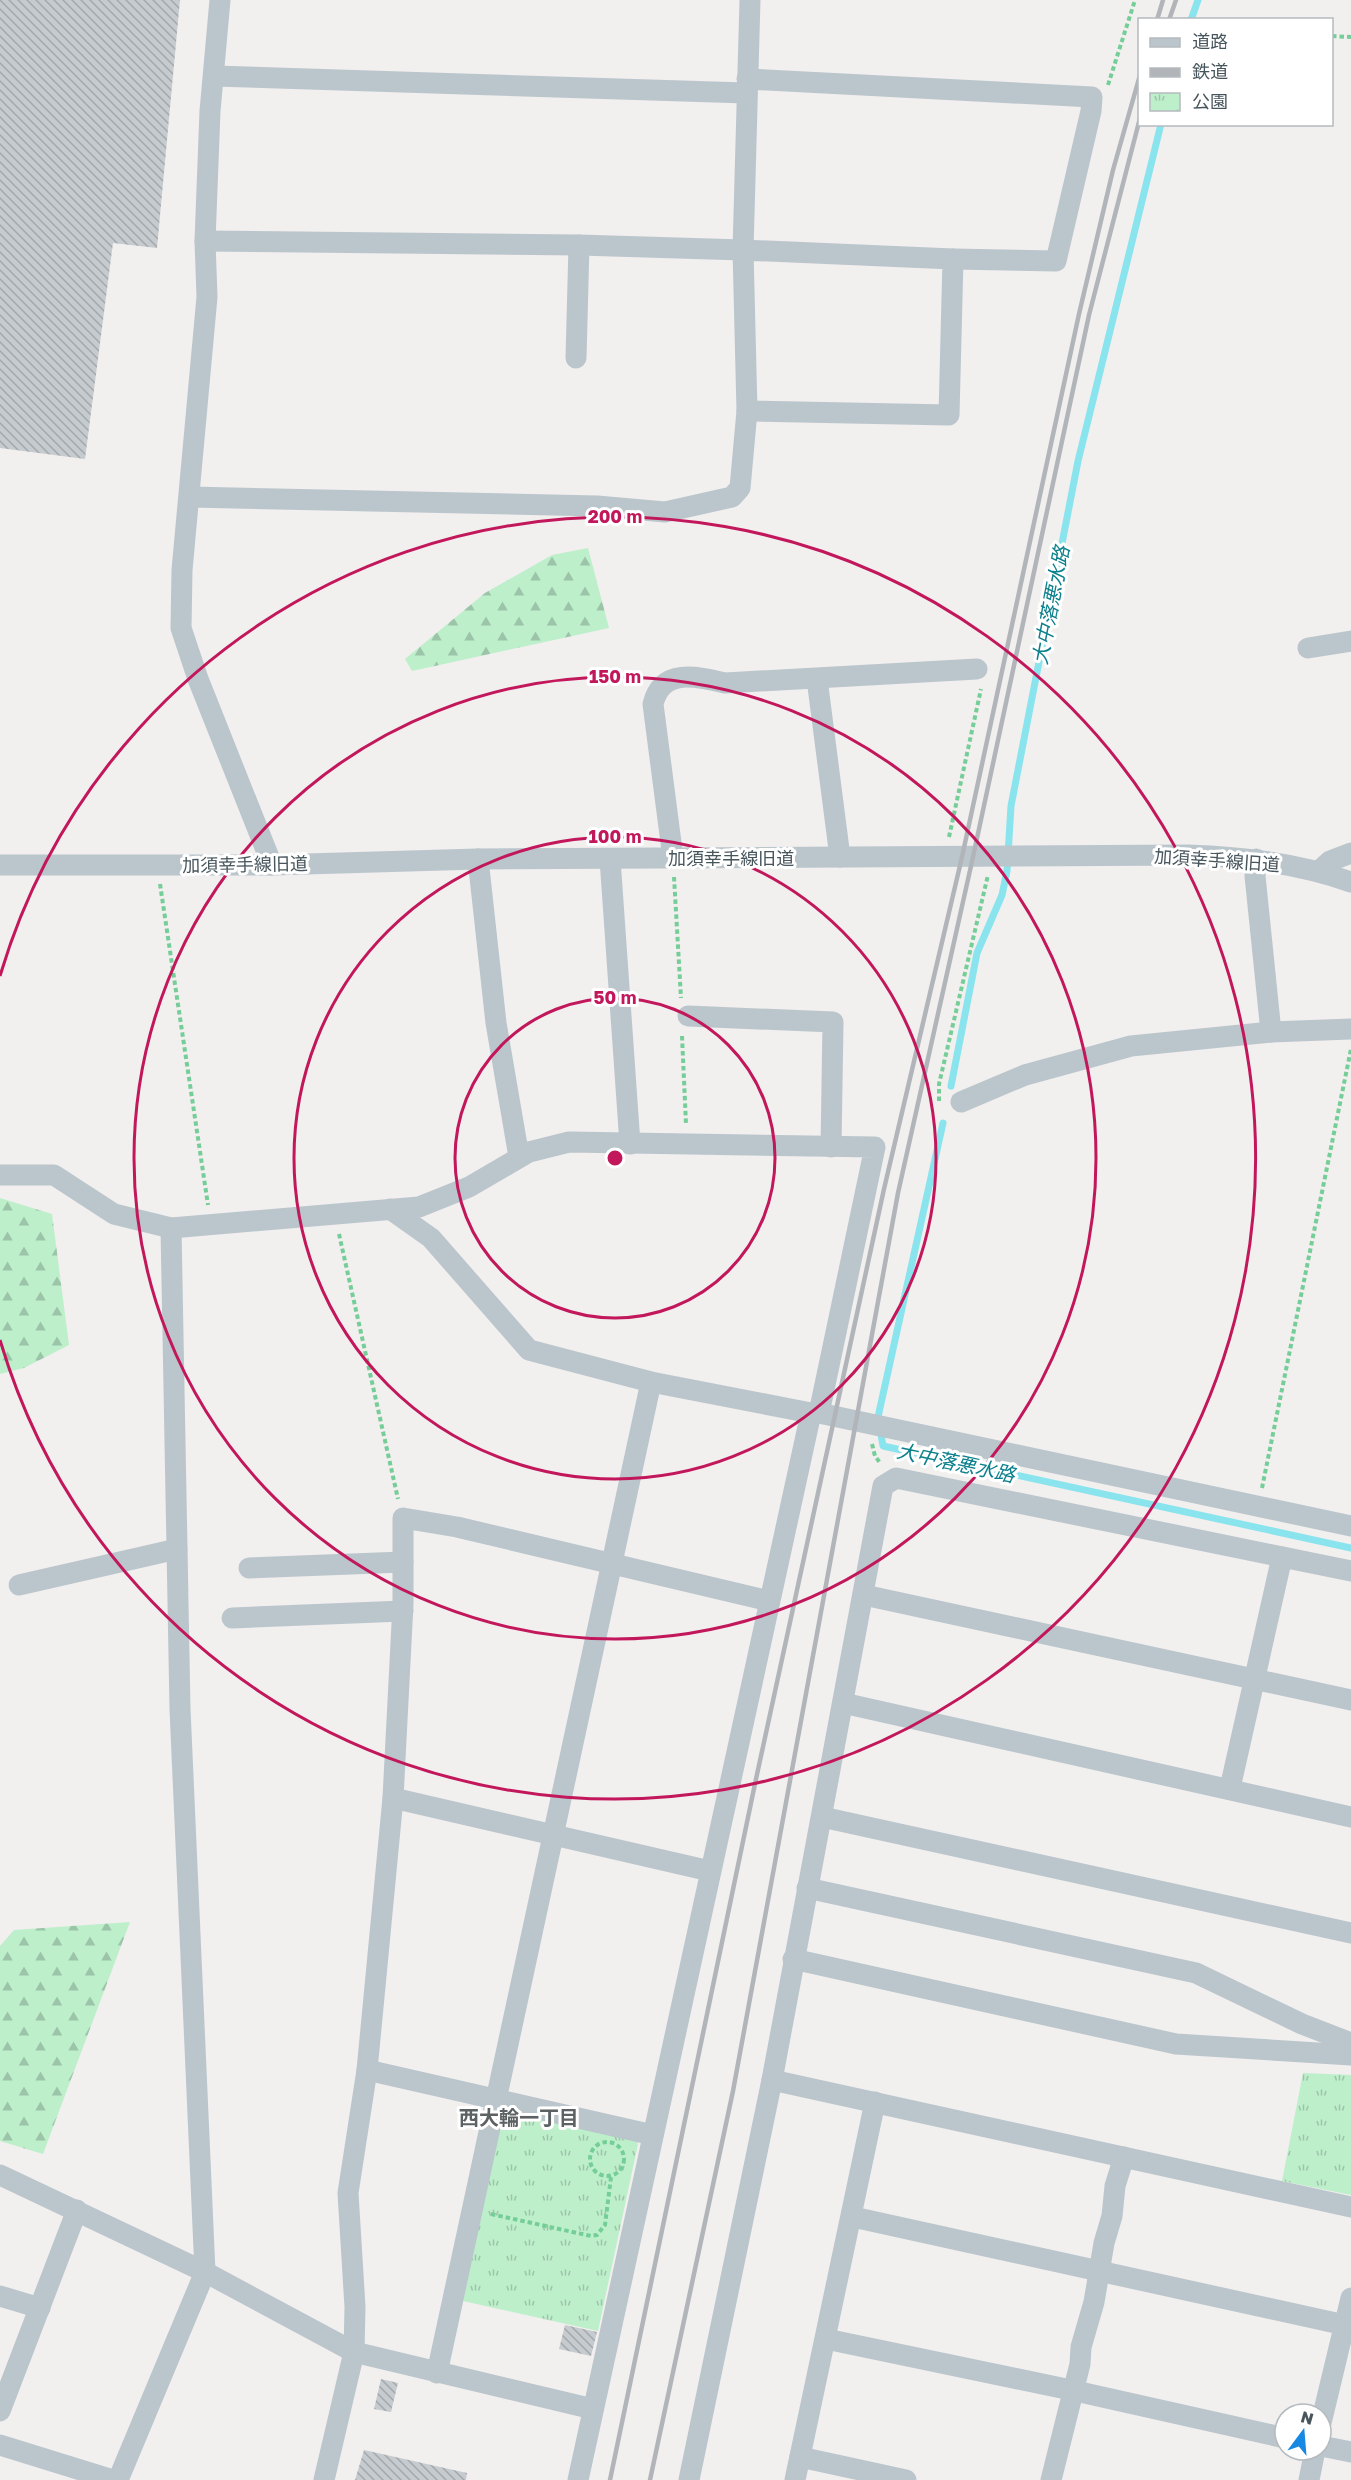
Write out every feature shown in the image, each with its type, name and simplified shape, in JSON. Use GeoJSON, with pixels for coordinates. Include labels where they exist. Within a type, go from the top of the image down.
{"type":"FeatureCollection","features":[{"type":"Feature","properties":{"kind":"street"},"geometry":{"type":"LineString","coordinates":[[220,0],[205,242],[207,297],[182,570],[181,628],[198,679],[272,865]]}},
{"type":"Feature","properties":{"kind":"street"},"geometry":{"type":"LineString","coordinates":[[190,497],[597,506],[664,512],[732,497],[740,488],[747,411],[743,250],[750,0]]}},
{"type":"Feature","properties":{"kind":"street"},"geometry":{"type":"LineString","coordinates":[[205,242],[579,245],[1056,261],[1092,111],[1092,98],[746,86],[214,76]]}},
{"type":"Feature","properties":{"kind":"street"},"geometry":{"type":"LineString","coordinates":[[576,358],[579,245]]}},
{"type":"Feature","properties":{"kind":"street"},"geometry":{"type":"LineString","coordinates":[[747,411],[949,415],[953,259]]}},
{"type":"Feature","properties":{"kind":"street"},"geometry":{"type":"LineString","coordinates":[[1308,648],[1351,641]]}},
{"type":"Feature","properties":{"kind":"street"},"geometry":{"type":"LineString","coordinates":[[673,858],[653,704],[662,684],[673,677],[704,678],[725,683],[977,669]]}},
{"type":"Feature","properties":{"kind":"street"},"geometry":{"type":"LineString","coordinates":[[818,679],[840,857]]}},
{"type":"Feature","properties":{"kind":"street"},"geometry":{"type":"LineString","coordinates":[[1319,871],[1330,861],[1351,853]]}},
{"type":"Feature","properties":{"kind":"street","name":"加須幸手線旧道"},"geometry":{"type":"LineString","coordinates":[[0,865],[272,865],[478,859],[1188,855],[1256,859],[1319,871],[1351,882]]}},
{"type":"Feature","properties":{"kind":"street"},"geometry":{"type":"LineString","coordinates":[[478,859],[496,1023],[519,1157]]}},
{"type":"Feature","properties":{"kind":"street"},"geometry":{"type":"LineString","coordinates":[[610,859],[630,1144]]}},
{"type":"Feature","properties":{"kind":"street"},"geometry":{"type":"LineString","coordinates":[[1256,859],[1255,876],[1271,1032]]}},
{"type":"Feature","properties":{"kind":"street"},"geometry":{"type":"LineString","coordinates":[[688,1017],[833,1022],[831,1147]]}},
{"type":"Feature","properties":{"kind":"street"},"geometry":{"type":"LineString","coordinates":[[961,1101],[1025,1075],[1131,1046],[1271,1032],[1351,1029]]}},
{"type":"Feature","properties":{"kind":"street"},"geometry":{"type":"LineString","coordinates":[[0,1175],[54,1174],[114,1214],[171,1228],[419,1207],[469,1187],[529,1152],[569,1142],[875,1147],[815,1413],[769,1601],[578,2480]]}},
{"type":"Feature","properties":{"kind":"street"},"geometry":{"type":"LineString","coordinates":[[390,1209],[431,1239],[529,1350],[651,1382],[836,1415],[1351,1526]]}},
{"type":"Feature","properties":{"kind":"street"},"geometry":{"type":"LineString","coordinates":[[118,2480],[205,2272],[193,2046],[177,1549],[171,1228]]}},
{"type":"Feature","properties":{"kind":"street"},"geometry":{"type":"LineString","coordinates":[[437,2373],[651,1382]]}},
{"type":"Feature","properties":{"kind":"street"},"geometry":{"type":"LineString","coordinates":[[689,2480],[772,2080],[883,1486],[896,1478],[1351,1571]]}},
{"type":"Feature","properties":{"kind":"street"},"geometry":{"type":"LineString","coordinates":[[324,2480],[354,2352],[355,2307],[348,2193],[367,2070],[393,1798],[403,1611],[402,1518],[457,1527],[769,1601]]}},
{"type":"Feature","properties":{"kind":"street"},"geometry":{"type":"LineString","coordinates":[[19,1585],[177,1549]]}},
{"type":"Feature","properties":{"kind":"street"},"geometry":{"type":"LineString","coordinates":[[1230,1788],[1282,1557]]}},
{"type":"Feature","properties":{"kind":"street"},"geometry":{"type":"LineString","coordinates":[[249,1568],[403,1562]]}},
{"type":"Feature","properties":{"kind":"street"},"geometry":{"type":"LineString","coordinates":[[864,1595],[1351,1700]]}},
{"type":"Feature","properties":{"kind":"street"},"geometry":{"type":"LineString","coordinates":[[232,1618],[403,1611]]}},
{"type":"Feature","properties":{"kind":"street"},"geometry":{"type":"LineString","coordinates":[[843,1703],[1230,1788],[1351,1817]]}},
{"type":"Feature","properties":{"kind":"street"},"geometry":{"type":"LineString","coordinates":[[393,1798],[710,1871]]}},
{"type":"Feature","properties":{"kind":"street"},"geometry":{"type":"LineString","coordinates":[[822,1817],[1351,1933]]}},
{"type":"Feature","properties":{"kind":"street"},"geometry":{"type":"LineString","coordinates":[[807,1888],[1196,1973],[1302,2024],[1351,2043]]}},
{"type":"Feature","properties":{"kind":"street"},"geometry":{"type":"LineString","coordinates":[[793,1959],[1176,2044],[1351,2055]]}},
{"type":"Feature","properties":{"kind":"street"},"geometry":{"type":"LineString","coordinates":[[367,2070],[653,2134]]}},
{"type":"Feature","properties":{"kind":"street"},"geometry":{"type":"LineString","coordinates":[[772,2080],[1351,2207]]}},
{"type":"Feature","properties":{"kind":"street"},"geometry":{"type":"LineString","coordinates":[[795,2480],[853,2217],[875,2102]]}},
{"type":"Feature","properties":{"kind":"street"},"geometry":{"type":"LineString","coordinates":[[1051,2480],[1064,2435],[1063,2425],[1080,2364],[1081,2347],[1094,2302],[1112,2216],[1115,2186],[1124,2157]]}},
{"type":"Feature","properties":{"kind":"street"},"geometry":{"type":"LineString","coordinates":[[0,2175],[205,2272],[354,2352],[593,2409]]}},
{"type":"Feature","properties":{"kind":"street"},"geometry":{"type":"LineString","coordinates":[[0,2411],[77,2210]]}},
{"type":"Feature","properties":{"kind":"street"},"geometry":{"type":"LineString","coordinates":[[853,2217],[1345,2325]]}},
{"type":"Feature","properties":{"kind":"street"},"geometry":{"type":"LineString","coordinates":[[0,2296],[40,2308]]}},
{"type":"Feature","properties":{"kind":"street"},"geometry":{"type":"LineString","coordinates":[[1326,2402],[1351,2298]]}},
{"type":"Feature","properties":{"kind":"street"},"geometry":{"type":"LineString","coordinates":[[826,2339],[1273,2435]]}},
{"type":"Feature","properties":{"kind":"street"},"geometry":{"type":"LineString","coordinates":[[0,2445],[113,2480]]}},
{"type":"Feature","properties":{"kind":"street"},"geometry":{"type":"LineString","coordinates":[[1333,2448],[1351,2452]]}},
{"type":"Feature","properties":{"kind":"street"},"geometry":{"type":"LineString","coordinates":[[800,2457],[906,2480]]}},
{"type":"Feature","properties":{"kind":"street"},"geometry":{"type":"LineString","coordinates":[[1309,2480],[1313,2462]]}},
{"type":"Feature","properties":{"kind":"path"},"geometry":{"type":"LineString","coordinates":[[1092,98],[1103,95],[1108,86],[1135,0]]}},
{"type":"Feature","properties":{"kind":"path"},"geometry":{"type":"LineString","coordinates":[[1333,36],[1351,37]]}},
{"type":"Feature","properties":{"kind":"path"},"geometry":{"type":"LineString","coordinates":[[948,842],[984,672],[977,669]]}},
{"type":"Feature","properties":{"kind":"path"},"geometry":{"type":"LineString","coordinates":[[961,1101],[938,1101],[939,1084],[994,857]]}},
{"type":"Feature","properties":{"kind":"path"},"geometry":{"type":"LineString","coordinates":[[157,865],[211,1225]]}},
{"type":"Feature","properties":{"kind":"path"},"geometry":{"type":"LineString","coordinates":[[1258,1506],[1351,1048]]}},
{"type":"Feature","properties":{"kind":"path"},"geometry":{"type":"LineString","coordinates":[[334,1213],[402,1518]]}},
{"type":"Feature","properties":{"kind":"path"},"geometry":{"type":"LineString","coordinates":[[472,2210],[591,2236],[597,2235],[605,2225],[611,2177],[622,2167],[625,2156],[616,2143],[606,2141],[597,2145],[589,2161],[601,2175],[611,2177]]}},
{"type":"Feature","properties":{"kind":"green space"},"geometry":{"type":"Polygon","coordinates":[[[588,548],[609,628],[412,671],[405,659],[485,593],[552,555],[588,548]]]}},
{"type":"Feature","properties":{"kind":"green space"},"geometry":{"type":"Polygon","coordinates":[[[0,1198],[52,1214],[69,1345],[24,1368],[0,1374],[0,1198]]]}},
{"type":"Feature","properties":{"kind":"green space"},"geometry":{"type":"Polygon","coordinates":[[[130,1922],[43,2154],[0,2141],[0,1946],[14,1930],[130,1922]]]}},
{"type":"Feature","properties":{"kind":"green space"},"geometry":{"type":"Polygon","coordinates":[[[1303,2073],[1351,2075],[1351,2195],[1282,2181],[1303,2073]]]}},
{"type":"Feature","properties":{"kind":"green space"},"geometry":{"type":"Polygon","coordinates":[[[513,2109],[633,2135],[638,2144],[598,2331],[463,2301],[502,2115],[513,2109]]]}},
{"type":"Feature","properties":{"kind":"building"},"geometry":{"type":"Polygon","coordinates":[[[0,0],[180,0],[157,248],[113,243],[85,459],[0,448],[0,0]]]}},
{"type":"Feature","properties":{"kind":"building"},"geometry":{"type":"Polygon","coordinates":[[[565,2325],[597,2332],[591,2356],[559,2349],[565,2325]]]}},
{"type":"Feature","properties":{"kind":"building"},"geometry":{"type":"Polygon","coordinates":[[[381,2379],[398,2383],[391,2412],[374,2409],[381,2379]]]}},
{"type":"Feature","properties":{"kind":"building"},"geometry":{"type":"Polygon","coordinates":[[[364,2450],[467,2473],[466,2480],[355,2480],[364,2450]]]}},
{"type":"Feature","properties":{"kind":"waterway","name":"大中落悪水路"},"geometry":{"type":"LineString","coordinates":[[1192,18],[1198,0]]}},
{"type":"Feature","properties":{"kind":"waterway","name":"大中落悪水路"},"geometry":{"type":"LineString","coordinates":[[951,1086],[977,953],[1002,895],[1007,871],[1011,806],[1078,461],[1161,126]]}},
{"type":"Feature","properties":{"kind":"waterway","name":"大中落悪水路"},"geometry":{"type":"LineString","coordinates":[[943,1123],[878,1417],[883,1446],[1351,1548]]}},
{"type":"Feature","properties":{"kind":"railway"},"geometry":{"type":"LineString","coordinates":[[1158,18],[1163,0]]}},
{"type":"Feature","properties":{"kind":"railway"},"geometry":{"type":"LineString","coordinates":[[1170,18],[1176,0]]}},
{"type":"Feature","properties":{"kind":"railway"},"geometry":{"type":"LineString","coordinates":[[610,2480],[756,1779],[884,1189],[962,857],[1079,314],[1113,170],[1138,82]]}},
{"type":"Feature","properties":{"kind":"railway"},"geometry":{"type":"LineString","coordinates":[[650,2480],[733,2091],[898,1193],[973,857],[1089,315],[1138,126]]}},
{"type":"Feature","properties":{"kind":"district","name":"西大輪一丁目"},"geometry":{"type":"Point","coordinates":[519,2117]}}]}
